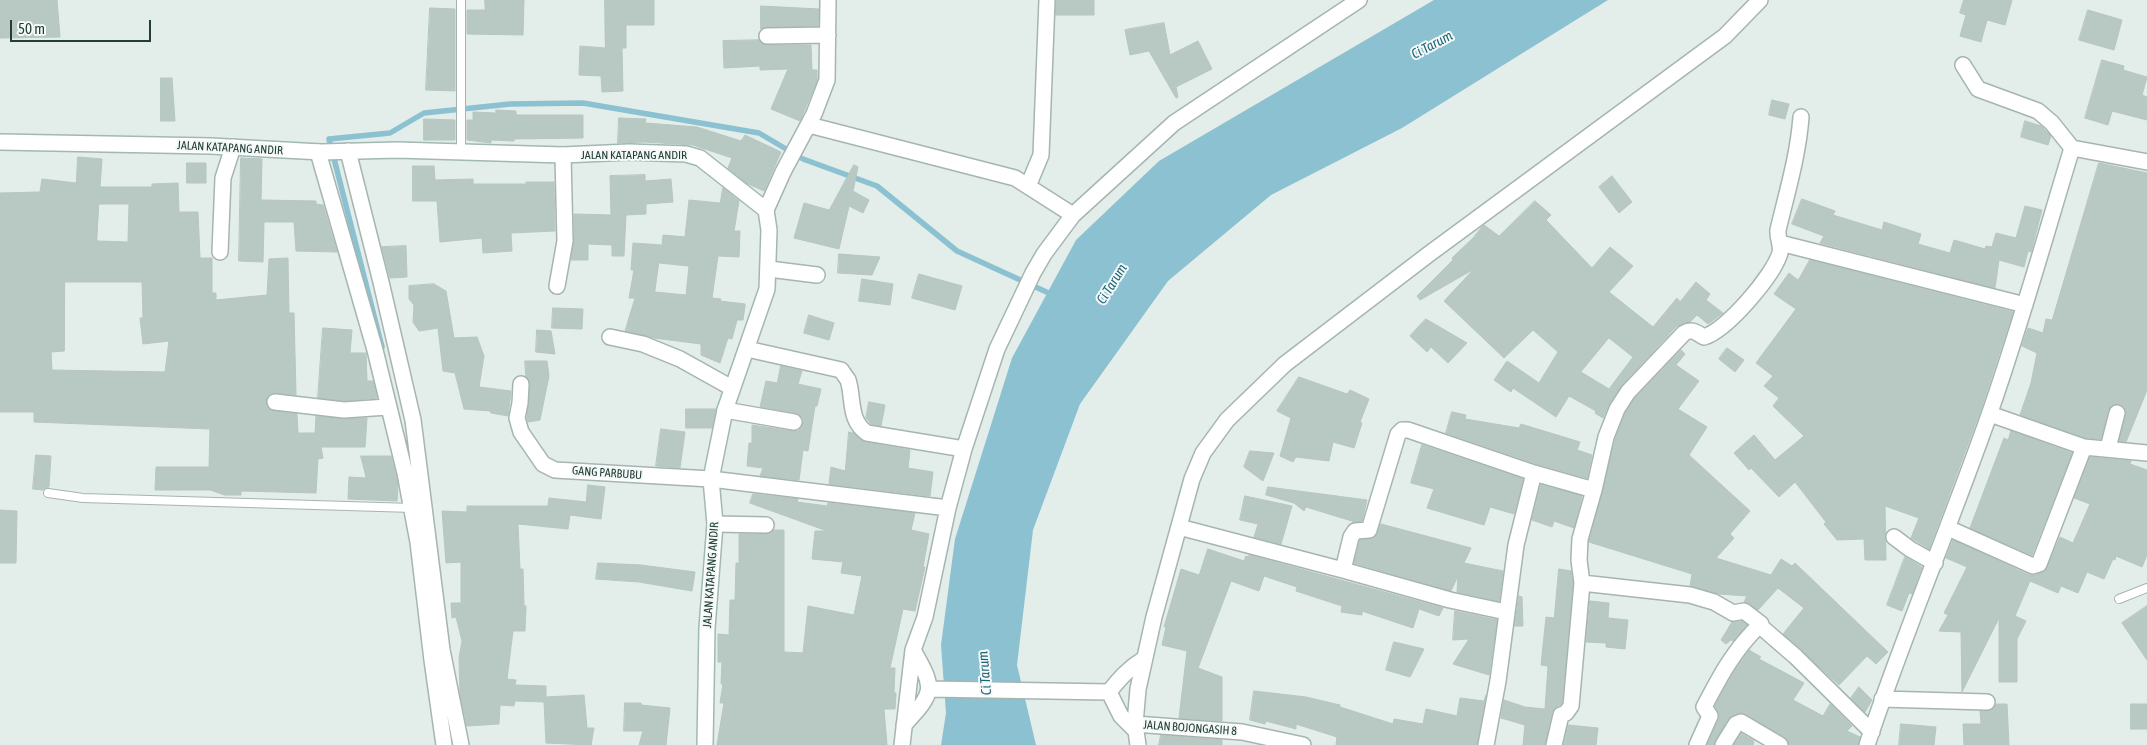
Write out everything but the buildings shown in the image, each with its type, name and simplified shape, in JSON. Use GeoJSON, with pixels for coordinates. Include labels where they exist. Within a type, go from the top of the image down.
{"type":"FeatureCollection","features":[{"type":"Feature","properties":{"kind":"street"},"geometry":{"type":"LineString","coordinates":[[766,210],[783,172],[808,125],[827,80],[828,0]]}},
{"type":"Feature","properties":{"kind":"street"},"geometry":{"type":"LineString","coordinates":[[1026,184],[1031,179],[1041,155],[1047,0]]}},
{"type":"Feature","properties":{"kind":"street"},"geometry":{"type":"LineString","coordinates":[[902,745],[913,650],[925,617],[948,508],[964,449],[997,349],[1033,273],[1073,215],[1174,123],[1337,7],[1359,0]]}},
{"type":"Feature","properties":{"kind":"street"},"geometry":{"type":"LineString","coordinates":[[1136,733],[1138,689],[1144,659],[1192,480],[1204,453],[1226,420],[1285,364],[1428,254],[1725,36],[1760,0]]}},
{"type":"Feature","properties":{"kind":"street"},"geometry":{"type":"LineString","coordinates":[[767,36],[828,35]]}},
{"type":"Feature","properties":{"kind":"street"},"geometry":{"type":"LineString","coordinates":[[1963,65],[1978,89],[2038,111],[2052,123],[2072,148],[2147,162]]}},
{"type":"Feature","properties":{"kind":"street"},"geometry":{"type":"LineString","coordinates":[[1554,745],[1561,715],[1571,706],[1582,583],[1579,560],[1580,538],[1594,490],[1606,437],[1617,409],[1628,392],[1684,333],[1693,330],[1704,337],[1721,330],[1751,298],[1777,259],[1781,251],[1778,234],[1795,164],[1801,117]]}},
{"type":"Feature","properties":{"kind":"street"},"geometry":{"type":"LineString","coordinates":[[808,125],[1015,178],[1073,215]]}},
{"type":"Feature","properties":{"kind":"street","name":"JALAN KATAPANG ANDIR"},"geometry":{"type":"LineString","coordinates":[[0,142],[233,147],[320,152],[397,150],[563,154],[629,152],[693,155],[700,158],[766,210],[769,230],[767,289],[732,388],[711,479],[716,524],[707,628],[705,745]]}},
{"type":"Feature","properties":{"kind":"street"},"geometry":{"type":"LineString","coordinates":[[220,252],[222,178],[233,147]]}},
{"type":"Feature","properties":{"kind":"street"},"geometry":{"type":"LineString","coordinates":[[1869,739],[1882,699],[1990,414],[2026,305],[2072,148]]}},
{"type":"Feature","properties":{"kind":"street"},"geometry":{"type":"LineString","coordinates":[[343,151],[371,238],[413,420],[418,542],[444,745]]}},
{"type":"Feature","properties":{"kind":"street"},"geometry":{"type":"LineString","coordinates":[[320,152],[364,310],[404,473],[417,507],[461,745]]}},
{"type":"Feature","properties":{"kind":"street"},"geometry":{"type":"LineString","coordinates":[[557,286],[565,241],[563,154]]}},
{"type":"Feature","properties":{"kind":"street"},"geometry":{"type":"LineString","coordinates":[[1780,243],[2026,305]]}},
{"type":"Feature","properties":{"kind":"street"},"geometry":{"type":"LineString","coordinates":[[768,269],[817,275]]}},
{"type":"Feature","properties":{"kind":"street"},"geometry":{"type":"LineString","coordinates":[[610,337],[643,344],[680,359],[732,388]]}},
{"type":"Feature","properties":{"kind":"street"},"geometry":{"type":"LineString","coordinates":[[747,349],[841,370],[848,380],[851,409],[861,429],[867,433],[964,449]]}},
{"type":"Feature","properties":{"kind":"street","name":"GANG PARBUBU"},"geometry":{"type":"LineString","coordinates":[[521,384],[517,418],[521,432],[544,464],[555,470],[711,479],[948,508]]}},
{"type":"Feature","properties":{"kind":"street"},"geometry":{"type":"LineString","coordinates":[[275,402],[344,410],[387,407]]}},
{"type":"Feature","properties":{"kind":"street"},"geometry":{"type":"LineString","coordinates":[[726,410],[794,422]]}},
{"type":"Feature","properties":{"kind":"street"},"geometry":{"type":"LineString","coordinates":[[2108,448],[2117,413]]}},
{"type":"Feature","properties":{"kind":"street"},"geometry":{"type":"LineString","coordinates":[[1990,414],[2084,447],[2147,452]]}},
{"type":"Feature","properties":{"kind":"street"},"geometry":{"type":"LineString","coordinates":[[1343,570],[1351,537],[1355,531],[1369,530],[1398,434],[1402,430],[1408,430],[1534,473],[1594,490]]}},
{"type":"Feature","properties":{"kind":"street"},"geometry":{"type":"LineString","coordinates":[[1948,528],[2033,566],[2038,565],[2084,447]]}},
{"type":"Feature","properties":{"kind":"street"},"geometry":{"type":"LineString","coordinates":[[1486,745],[1498,681],[1516,545],[1534,473]]}},
{"type":"Feature","properties":{"kind":"street"},"geometry":{"type":"LineString","coordinates":[[716,524],[766,525]]}},
{"type":"Feature","properties":{"kind":"street"},"geometry":{"type":"LineString","coordinates":[[1179,527],[1450,600],[1506,612]]}},
{"type":"Feature","properties":{"kind":"street"},"geometry":{"type":"LineString","coordinates":[[1894,537],[1910,550],[1935,563]]}},
{"type":"Feature","properties":{"kind":"street"},"geometry":{"type":"LineString","coordinates":[[1582,583],[1690,595],[1714,602],[1733,613],[1744,611],[1761,624],[1759,625],[1796,657],[1869,739]]}},
{"type":"Feature","properties":{"kind":"street"},"geometry":{"type":"LineString","coordinates":[[1698,745],[1710,716],[1704,707],[1723,670],[1735,652],[1759,625]]}},
{"type":"Feature","properties":{"kind":"street"},"geometry":{"type":"LineString","coordinates":[[904,725],[926,701],[930,688],[925,671],[913,650]]}},
{"type":"Feature","properties":{"kind":"street"},"geometry":{"type":"LineString","coordinates":[[1109,692],[1121,675],[1144,659]]}},
{"type":"Feature","properties":{"kind":"street"},"geometry":{"type":"LineString","coordinates":[[930,688],[1109,692]]}},
{"type":"Feature","properties":{"kind":"street"},"geometry":{"type":"LineString","coordinates":[[1109,692],[1121,716],[1136,733]]}},
{"type":"Feature","properties":{"kind":"street"},"geometry":{"type":"LineString","coordinates":[[1882,699],[1987,702]]}},
{"type":"Feature","properties":{"kind":"street"},"geometry":{"type":"LineString","coordinates":[[1723,745],[1736,724],[1741,722],[1780,745]]}},
{"type":"Feature","properties":{"kind":"street","name":"JALAN BOJONGASIH 8"},"geometry":{"type":"LineString","coordinates":[[1136,733],[1242,732],[1303,745]]}},
{"type":"Feature","properties":{"kind":"lane"},"geometry":{"type":"LineString","coordinates":[[461,0],[461,151]]}},
{"type":"Feature","properties":{"kind":"lane"},"geometry":{"type":"LineString","coordinates":[[48,493],[83,498],[112,497],[417,507]]}},
{"type":"Feature","properties":{"kind":"lane"},"geometry":{"type":"LineString","coordinates":[[2118,599],[2147,588]]}},
{"type":"Feature","properties":{"kind":"water","name":"Ci Tarum"},"geometry":{"type":"Polygon","coordinates":[[[1434,0],[1608,0],[1402,128],[1271,195],[1168,281],[1080,404],[1033,530],[1017,665],[1036,745],[941,745],[946,713],[941,645],[955,539],[1012,358],[1076,240],[1159,161],[1434,0]]]}},
{"type":"Feature","properties":{"kind":"waterway"},"geometry":{"type":"LineString","coordinates":[[382,347],[329,139],[390,133],[424,113],[510,104],[583,103],[759,133],[803,159],[877,186],[957,251],[1053,295]]}},
{"type":"Feature","properties":{"kind":"waterway"},"geometry":{"type":"LineString","coordinates":[[449,730],[452,745]]}}]}
